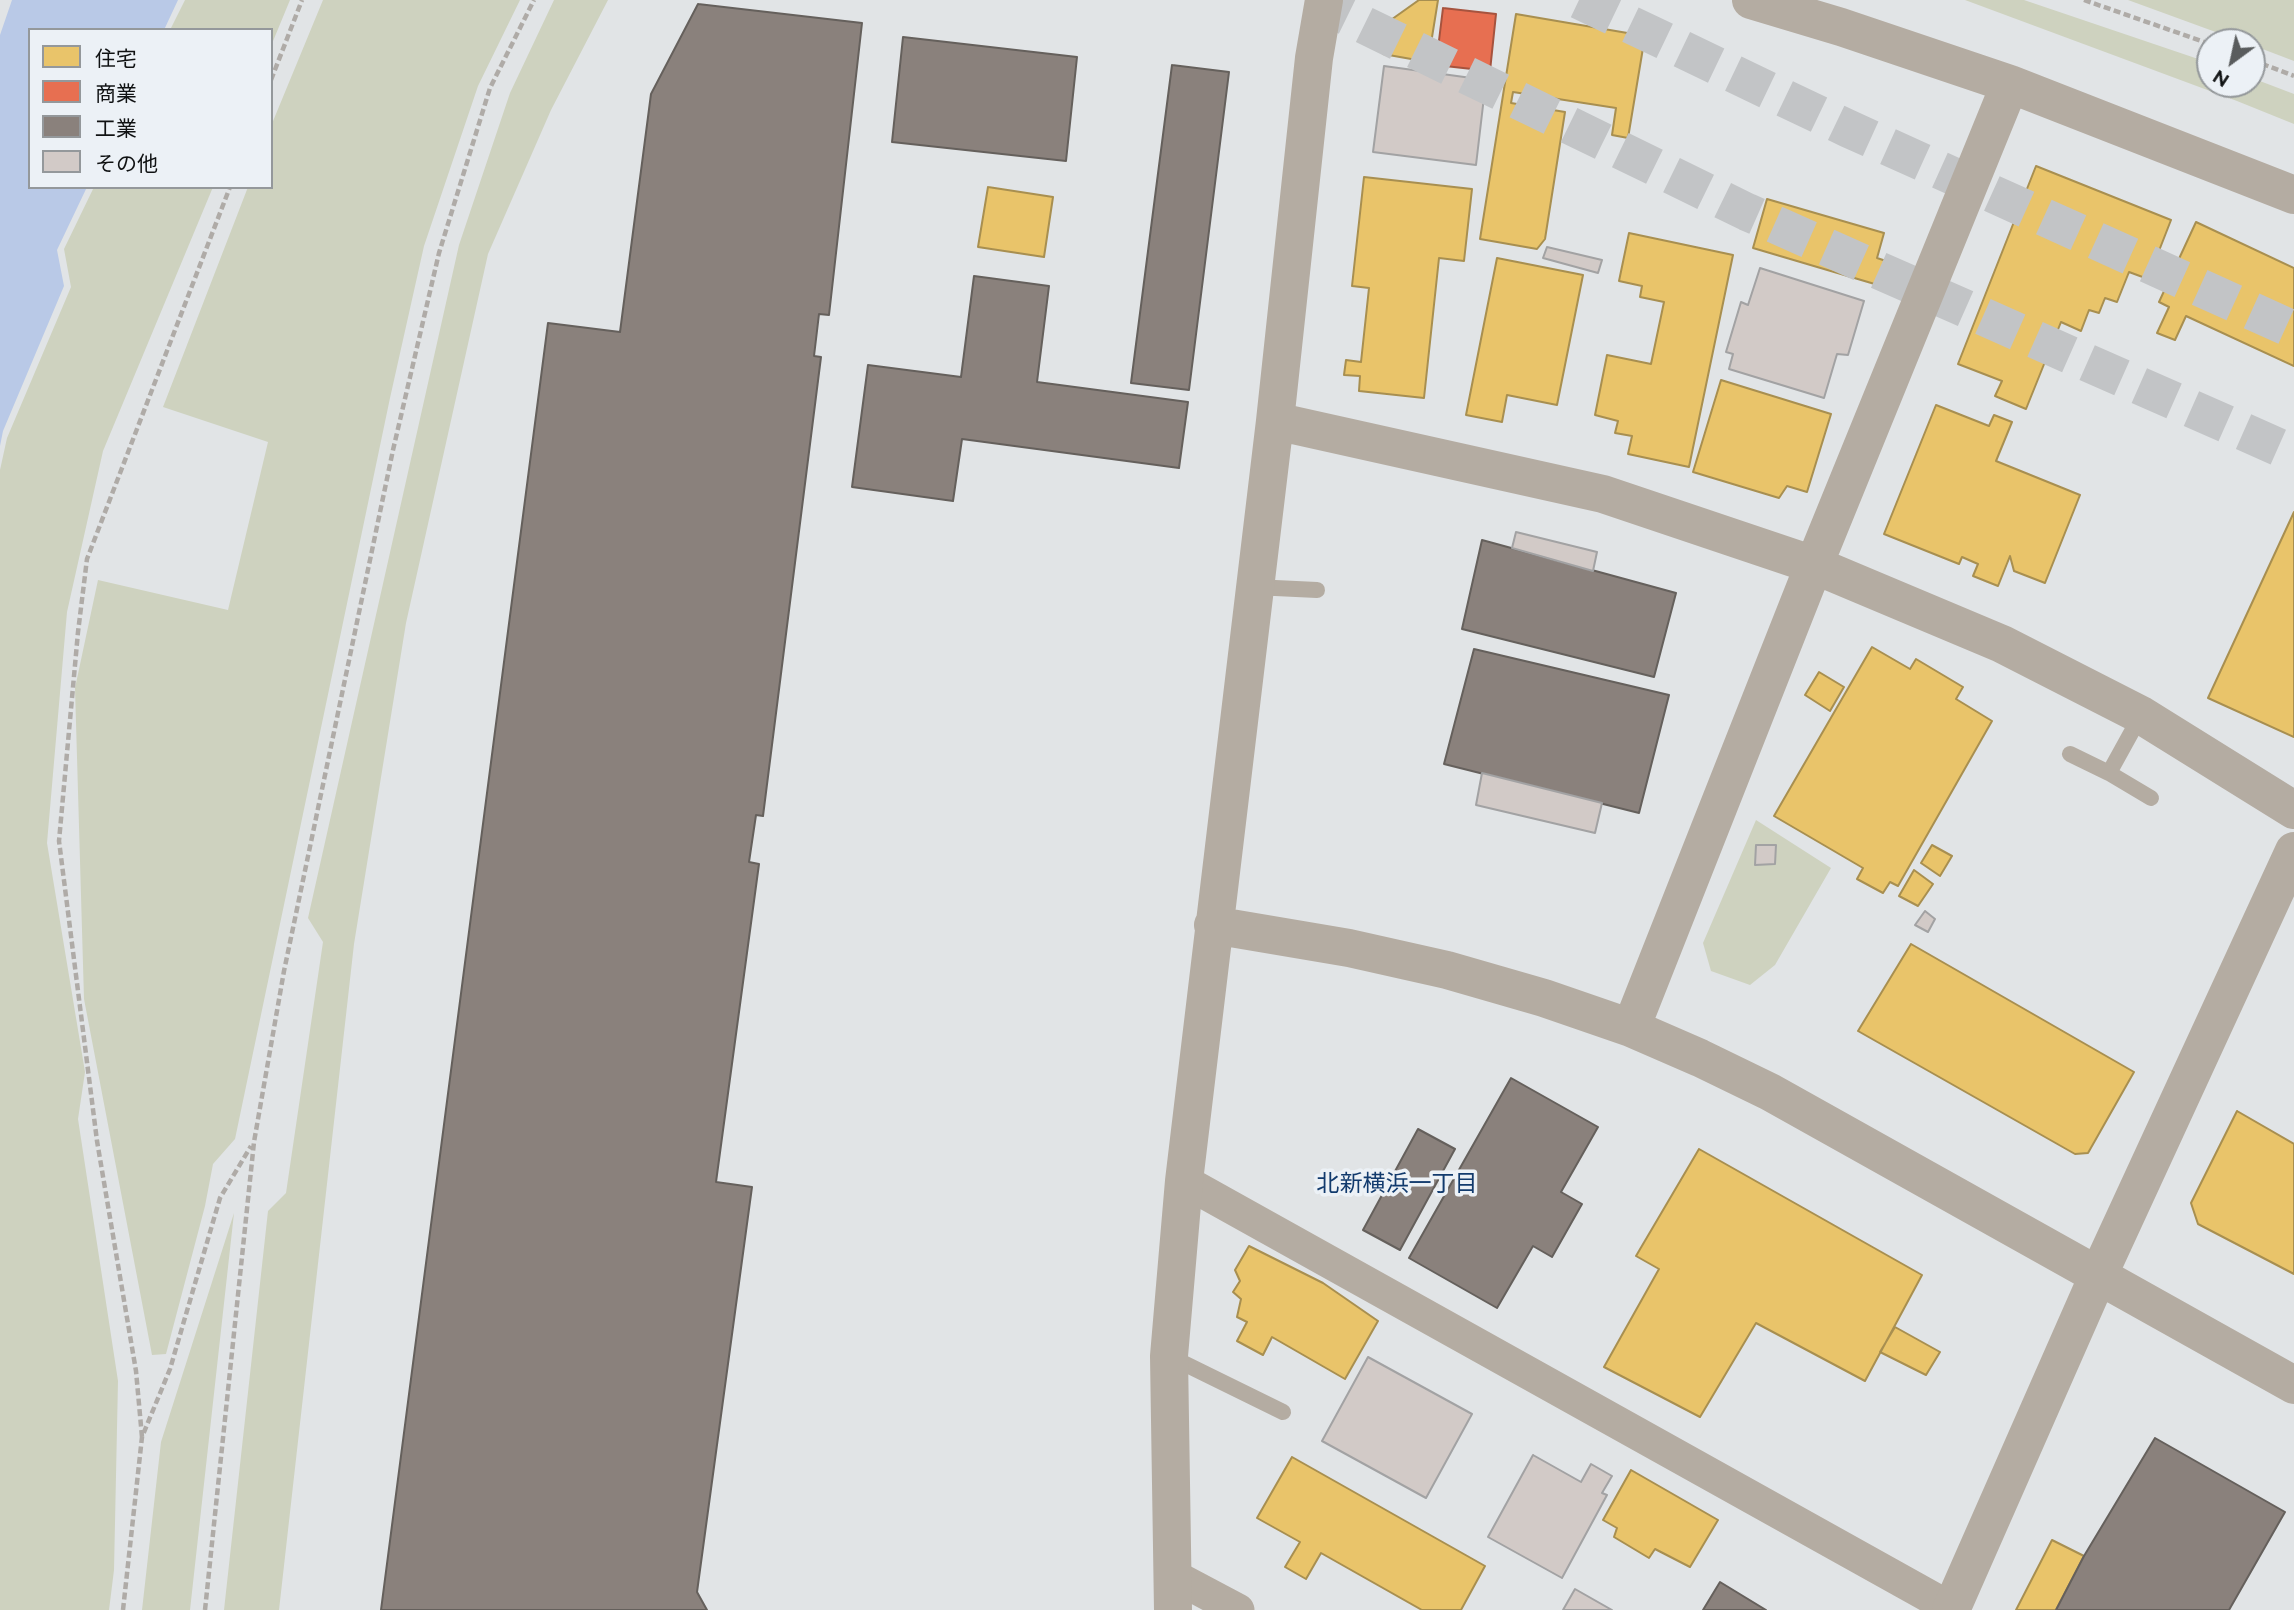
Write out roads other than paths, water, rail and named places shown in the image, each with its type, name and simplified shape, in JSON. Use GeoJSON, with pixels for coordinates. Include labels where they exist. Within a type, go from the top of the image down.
{"type":"FeatureCollection","features":[{"type":"Feature","properties":{"kind":"street"},"geometry":{"type":"LineString","coordinates":[[1238,1610],[1173,1592],[1169,1356],[1184,1181],[1213,925],[1275,421],[1314,58],[1324,0]]}},
{"type":"Feature","properties":{"kind":"street"},"geometry":{"type":"LineString","coordinates":[[1751,0],[2010,84],[2294,195]]}},
{"type":"Feature","properties":{"kind":"street"},"geometry":{"type":"LineString","coordinates":[[1631,1028],[1814,565],[2010,84]]}},
{"type":"Feature","properties":{"kind":"street"},"geometry":{"type":"LineString","coordinates":[[1275,421],[1603,494],[1814,565],[2002,644],[2141,715],[2294,810]]}},
{"type":"Feature","properties":{"kind":"street"},"geometry":{"type":"LineString","coordinates":[[1184,1181],[1952,1609],[2098,1276],[2294,852]]}},
{"type":"Feature","properties":{"kind":"street"},"geometry":{"type":"LineString","coordinates":[[1213,925],[1349,948],[1447,970],[1544,998],[1631,1028],[1770,1092],[2294,1385]]}},
{"type":"Feature","properties":{"kind":"lane"},"geometry":{"type":"LineString","coordinates":[[1254,587],[1317,590]]}},
{"type":"Feature","properties":{"kind":"lane"},"geometry":{"type":"LineString","coordinates":[[2109,773],[2141,715]]}},
{"type":"Feature","properties":{"kind":"lane"},"geometry":{"type":"LineString","coordinates":[[2070,754],[2151,798]]}},
{"type":"Feature","properties":{"kind":"lane"},"geometry":{"type":"LineString","coordinates":[[1169,1356],[1283,1412]]}},
{"type":"Feature","properties":{"kind":"water"},"geometry":{"type":"Polygon","coordinates":[[[12,0],[178,0],[165,28],[28,28],[28,189],[86,189],[57,250],[64,286],[3,431],[0,446],[0,35],[12,0]]]}},
{"type":"Feature","properties":{"kind":"tunnel"},"geometry":{"type":"LineString","coordinates":[[1313,0],[1747,212],[2294,454]]}},
{"type":"Feature","properties":{"kind":"tunnel"},"geometry":{"type":"LineString","coordinates":[[1579,0],[1849,129],[2294,330]]}},
{"type":"Feature","properties":{"kind":"district","name":"北新横浜一丁目"},"geometry":{"type":"Point","coordinates":[1397,1184]}}]}
